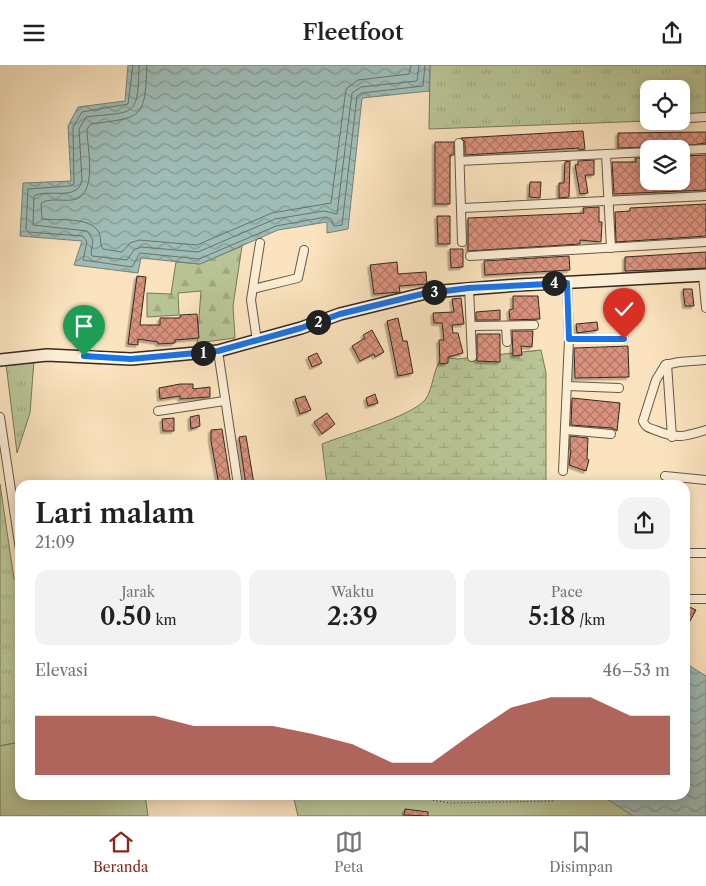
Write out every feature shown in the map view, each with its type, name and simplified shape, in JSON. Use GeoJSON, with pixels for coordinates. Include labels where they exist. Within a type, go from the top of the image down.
{"type":"FeatureCollection","features":[{"type":"Feature","properties":{"kind":"street"},"geometry":{"type":"LineString","coordinates":[[690,118],[706,117]]}},
{"type":"Feature","properties":{"kind":"street"},"geometry":{"type":"LineString","coordinates":[[459,143],[463,208],[462,242]]}},
{"type":"Feature","properties":{"kind":"street"},"geometry":{"type":"LineString","coordinates":[[690,150],[706,149]]}},
{"type":"Feature","properties":{"kind":"street"},"geometry":{"type":"LineString","coordinates":[[460,161],[640,152]]}},
{"type":"Feature","properties":{"kind":"street"},"geometry":{"type":"LineString","coordinates":[[606,154],[610,248]]}},
{"type":"Feature","properties":{"kind":"street"},"geometry":{"type":"LineString","coordinates":[[463,208],[706,195]]}},
{"type":"Feature","properties":{"kind":"street"},"geometry":{"type":"LineString","coordinates":[[470,256],[706,242]]}},
{"type":"Feature","properties":{"kind":"street"},"geometry":{"type":"LineString","coordinates":[[257,341],[251,305],[260,243]]}},
{"type":"Feature","properties":{"kind":"street"},"geometry":{"type":"LineString","coordinates":[[253,289],[298,278],[304,250]]}},
{"type":"Feature","properties":{"kind":"street"},"geometry":{"type":"LineString","coordinates":[[0,361],[46,355],[131,359],[218,351],[257,341],[349,312],[422,294],[469,288],[705,275],[706,307]]}},
{"type":"Feature","properties":{"kind":"street"},"geometry":{"type":"LineString","coordinates":[[564,471],[569,339],[567,283]]}},
{"type":"Feature","properties":{"kind":"street"},"geometry":{"type":"LineString","coordinates":[[469,288],[473,327],[472,357]]}},
{"type":"Feature","properties":{"kind":"street"},"geometry":{"type":"LineString","coordinates":[[473,327],[534,325]]}},
{"type":"Feature","properties":{"kind":"street"},"geometry":{"type":"LineString","coordinates":[[506,326],[507,343]]}},
{"type":"Feature","properties":{"kind":"street"},"geometry":{"type":"LineString","coordinates":[[569,339],[624,339]]}},
{"type":"Feature","properties":{"kind":"street"},"geometry":{"type":"LineString","coordinates":[[218,351],[237,480]]}},
{"type":"Feature","properties":{"kind":"street"},"geometry":{"type":"LineString","coordinates":[[667,364],[706,360]]}},
{"type":"Feature","properties":{"kind":"street"},"geometry":{"type":"LineString","coordinates":[[667,364],[672,437]]}},
{"type":"Feature","properties":{"kind":"street"},"geometry":{"type":"LineString","coordinates":[[667,364],[656,381],[643,421],[648,427],[672,437],[685,437],[706,430]]}},
{"type":"Feature","properties":{"kind":"street"},"geometry":{"type":"LineString","coordinates":[[568,386],[619,388]]}},
{"type":"Feature","properties":{"kind":"street"},"geometry":{"type":"LineString","coordinates":[[158,411],[224,401]]}},
{"type":"Feature","properties":{"kind":"street"},"geometry":{"type":"LineString","coordinates":[[0,417],[15,517]]}},
{"type":"Feature","properties":{"kind":"street"},"geometry":{"type":"LineString","coordinates":[[566,430],[611,434]]}},
{"type":"Feature","properties":{"kind":"street"},"geometry":{"type":"LineString","coordinates":[[665,476],[706,480]]}},
{"type":"Feature","properties":{"kind":"street"},"geometry":{"type":"LineString","coordinates":[[690,553],[706,553]]}},
{"type":"Feature","properties":{"kind":"street"},"geometry":{"type":"LineString","coordinates":[[690,599],[706,599]]}},
{"type":"Feature","properties":{"kind":"path"},"geometry":{"type":"LineString","coordinates":[[432,800],[468,803],[554,800]]}},
{"type":"Feature","properties":{"kind":"green space"},"geometry":{"type":"Polygon","coordinates":[[[430,65],[706,65],[706,119],[690,120],[690,80],[640,80],[640,121],[429,129],[430,65]]]}},
{"type":"Feature","properties":{"kind":"green space"},"geometry":{"type":"Polygon","coordinates":[[[242,246],[233,306],[235,338],[197,343],[201,291],[178,293],[179,315],[147,317],[147,293],[171,294],[176,262],[200,264],[242,246]]]}},
{"type":"Feature","properties":{"kind":"green space"},"geometry":{"type":"Polygon","coordinates":[[[541,350],[546,373],[546,480],[326,480],[322,444],[406,413],[425,400],[439,362],[443,357],[457,359],[541,350]]]}},
{"type":"Feature","properties":{"kind":"green space"},"geometry":{"type":"Polygon","coordinates":[[[34,360],[30,413],[17,453],[6,364],[34,360]]]}},
{"type":"Feature","properties":{"kind":"green space"},"geometry":{"type":"Polygon","coordinates":[[[0,484],[15,579],[15,743],[0,746],[0,484]]]}},
{"type":"Feature","properties":{"kind":"green space"},"geometry":{"type":"Polygon","coordinates":[[[15,743],[15,800],[146,800],[148,816],[0,816],[0,746],[15,743]]]}},
{"type":"Feature","properties":{"kind":"green space"},"geometry":{"type":"Polygon","coordinates":[[[294,800],[609,800],[633,816],[298,816],[294,800]]]}},
{"type":"Feature","properties":{"kind":"water"},"geometry":{"type":"Polygon","coordinates":[[[128,65],[430,65],[429,91],[362,98],[348,229],[327,233],[327,222],[278,230],[200,264],[141,258],[138,273],[74,265],[82,241],[20,236],[23,183],[71,181],[68,126],[78,107],[125,101],[128,65]]]}},
{"type":"Feature","properties":{"kind":"water"},"geometry":{"type":"Polygon","coordinates":[[[690,666],[706,676],[706,816],[633,816],[609,800],[690,800],[690,666]]]}},
{"type":"Feature","properties":{"kind":"building"},"geometry":{"type":"Polygon","coordinates":[[[583,131],[585,149],[579,150],[579,148],[465,155],[465,142],[461,138],[583,131]]]}},
{"type":"Feature","properties":{"kind":"building"},"geometry":{"type":"Polygon","coordinates":[[[706,132],[706,143],[690,145],[690,140],[640,140],[640,148],[618,148],[618,133],[706,132]]]}},
{"type":"Feature","properties":{"kind":"building"},"geometry":{"type":"Polygon","coordinates":[[[435,142],[454,142],[454,155],[450,155],[450,204],[435,204],[435,142]]]}},
{"type":"Feature","properties":{"kind":"building"},"geometry":{"type":"Polygon","coordinates":[[[706,155],[706,190],[614,194],[612,162],[636,162],[635,158],[640,158],[640,190],[690,190],[690,156],[706,155]]]}},
{"type":"Feature","properties":{"kind":"building"},"geometry":{"type":"Polygon","coordinates":[[[594,160],[594,175],[585,175],[588,193],[580,194],[575,165],[578,165],[578,161],[594,160]]]}},
{"type":"Feature","properties":{"kind":"building"},"geometry":{"type":"Polygon","coordinates":[[[570,161],[569,197],[559,198],[559,183],[564,183],[565,162],[570,161]]]}},
{"type":"Feature","properties":{"kind":"building"},"geometry":{"type":"Polygon","coordinates":[[[530,182],[541,182],[540,198],[529,197],[530,182]]]}},
{"type":"Feature","properties":{"kind":"building"},"geometry":{"type":"Polygon","coordinates":[[[706,204],[706,236],[616,242],[615,212],[630,211],[630,208],[706,204]]]}},
{"type":"Feature","properties":{"kind":"building"},"geometry":{"type":"Polygon","coordinates":[[[599,207],[599,222],[602,222],[601,242],[580,240],[580,244],[468,251],[468,218],[584,213],[583,208],[599,207]]]}},
{"type":"Feature","properties":{"kind":"building"},"geometry":{"type":"Polygon","coordinates":[[[437,216],[450,216],[450,244],[438,244],[437,216]]]}},
{"type":"Feature","properties":{"kind":"building"},"geometry":{"type":"Polygon","coordinates":[[[450,249],[463,249],[463,267],[451,268],[450,249]]]}},
{"type":"Feature","properties":{"kind":"building"},"geometry":{"type":"Polygon","coordinates":[[[706,252],[706,268],[625,271],[625,257],[706,252]]]}},
{"type":"Feature","properties":{"kind":"building"},"geometry":{"type":"Polygon","coordinates":[[[569,256],[570,270],[485,275],[484,261],[569,256]]]}},
{"type":"Feature","properties":{"kind":"building"},"geometry":{"type":"Polygon","coordinates":[[[397,262],[398,274],[426,272],[427,284],[399,286],[400,292],[374,294],[370,265],[397,262]]]}},
{"type":"Feature","properties":{"kind":"building"},"geometry":{"type":"Polygon","coordinates":[[[137,276],[146,277],[140,325],[160,325],[160,318],[180,318],[180,315],[197,314],[199,338],[158,344],[158,342],[138,339],[138,345],[128,344],[137,276]]]}},
{"type":"Feature","properties":{"kind":"building"},"geometry":{"type":"Polygon","coordinates":[[[683,289],[692,289],[694,306],[685,306],[683,289]]]}},
{"type":"Feature","properties":{"kind":"building"},"geometry":{"type":"Polygon","coordinates":[[[513,296],[538,296],[540,319],[510,320],[509,310],[513,309],[513,296]]]}},
{"type":"Feature","properties":{"kind":"building"},"geometry":{"type":"Polygon","coordinates":[[[461,298],[464,324],[452,325],[453,333],[458,333],[463,353],[448,357],[448,363],[440,364],[439,340],[444,340],[442,323],[434,323],[433,313],[454,312],[452,299],[461,298]]]}},
{"type":"Feature","properties":{"kind":"building"},"geometry":{"type":"Polygon","coordinates":[[[500,310],[500,320],[476,320],[476,312],[500,310]]]}},
{"type":"Feature","properties":{"kind":"building"},"geometry":{"type":"Polygon","coordinates":[[[398,318],[403,341],[407,341],[413,373],[398,376],[387,321],[398,318]]]}},
{"type":"Feature","properties":{"kind":"building"},"geometry":{"type":"Polygon","coordinates":[[[597,322],[598,330],[577,333],[576,324],[597,322]]]}},
{"type":"Feature","properties":{"kind":"building"},"geometry":{"type":"Polygon","coordinates":[[[372,330],[384,352],[375,357],[374,354],[360,361],[352,346],[365,338],[363,335],[372,330]]]}},
{"type":"Feature","properties":{"kind":"building"},"geometry":{"type":"Polygon","coordinates":[[[512,331],[533,331],[532,347],[521,346],[522,355],[513,356],[512,331]]]}},
{"type":"Feature","properties":{"kind":"building"},"geometry":{"type":"Polygon","coordinates":[[[477,334],[500,334],[500,362],[477,361],[477,334]]]}},
{"type":"Feature","properties":{"kind":"building"},"geometry":{"type":"Polygon","coordinates":[[[628,346],[629,377],[575,378],[574,348],[628,346]]]}},
{"type":"Feature","properties":{"kind":"building"},"geometry":{"type":"Polygon","coordinates":[[[317,353],[322,363],[312,367],[308,357],[317,353]]]}},
{"type":"Feature","properties":{"kind":"building"},"geometry":{"type":"Polygon","coordinates":[[[180,384],[193,384],[193,389],[210,387],[210,397],[180,399],[180,396],[160,399],[159,388],[180,384]]]}},
{"type":"Feature","properties":{"kind":"building"},"geometry":{"type":"Polygon","coordinates":[[[375,394],[378,403],[368,406],[366,398],[375,394]]]}},
{"type":"Feature","properties":{"kind":"building"},"geometry":{"type":"Polygon","coordinates":[[[305,396],[311,410],[300,414],[295,399],[305,396]]]}},
{"type":"Feature","properties":{"kind":"building"},"geometry":{"type":"Polygon","coordinates":[[[572,398],[620,403],[617,431],[612,428],[571,425],[572,398]]]}},
{"type":"Feature","properties":{"kind":"building"},"geometry":{"type":"Polygon","coordinates":[[[327,413],[335,424],[322,434],[314,422],[327,413]]]}},
{"type":"Feature","properties":{"kind":"building"},"geometry":{"type":"Polygon","coordinates":[[[199,415],[200,426],[191,429],[190,417],[199,415]]]}},
{"type":"Feature","properties":{"kind":"building"},"geometry":{"type":"Polygon","coordinates":[[[174,418],[174,431],[163,431],[162,419],[174,418]]]}},
{"type":"Feature","properties":{"kind":"building"},"geometry":{"type":"Polygon","coordinates":[[[222,429],[230,480],[218,480],[211,441],[211,430],[222,429]]]}},
{"type":"Feature","properties":{"kind":"building"},"geometry":{"type":"Polygon","coordinates":[[[246,436],[253,480],[245,480],[239,437],[246,436]]]}},
{"type":"Feature","properties":{"kind":"building"},"geometry":{"type":"Polygon","coordinates":[[[570,436],[588,438],[587,459],[589,460],[586,471],[569,465],[570,436]]]}},
{"type":"Feature","properties":{"kind":"building"},"geometry":{"type":"Polygon","coordinates":[[[690,607],[696,610],[690,621],[690,607]]]}},
{"type":"Feature","properties":{"kind":"building"},"geometry":{"type":"Polygon","coordinates":[[[405,809],[428,812],[428,816],[404,815],[405,809]]]}},
{"type":"Feature","properties":{"kind":"route"},"geometry":{"type":"LineString","coordinates":[[84,356],[131,359],[171,357],[218,351],[301,328],[340,314],[422,294],[469,288],[567,283],[569,339],[624,339]]}}]}
